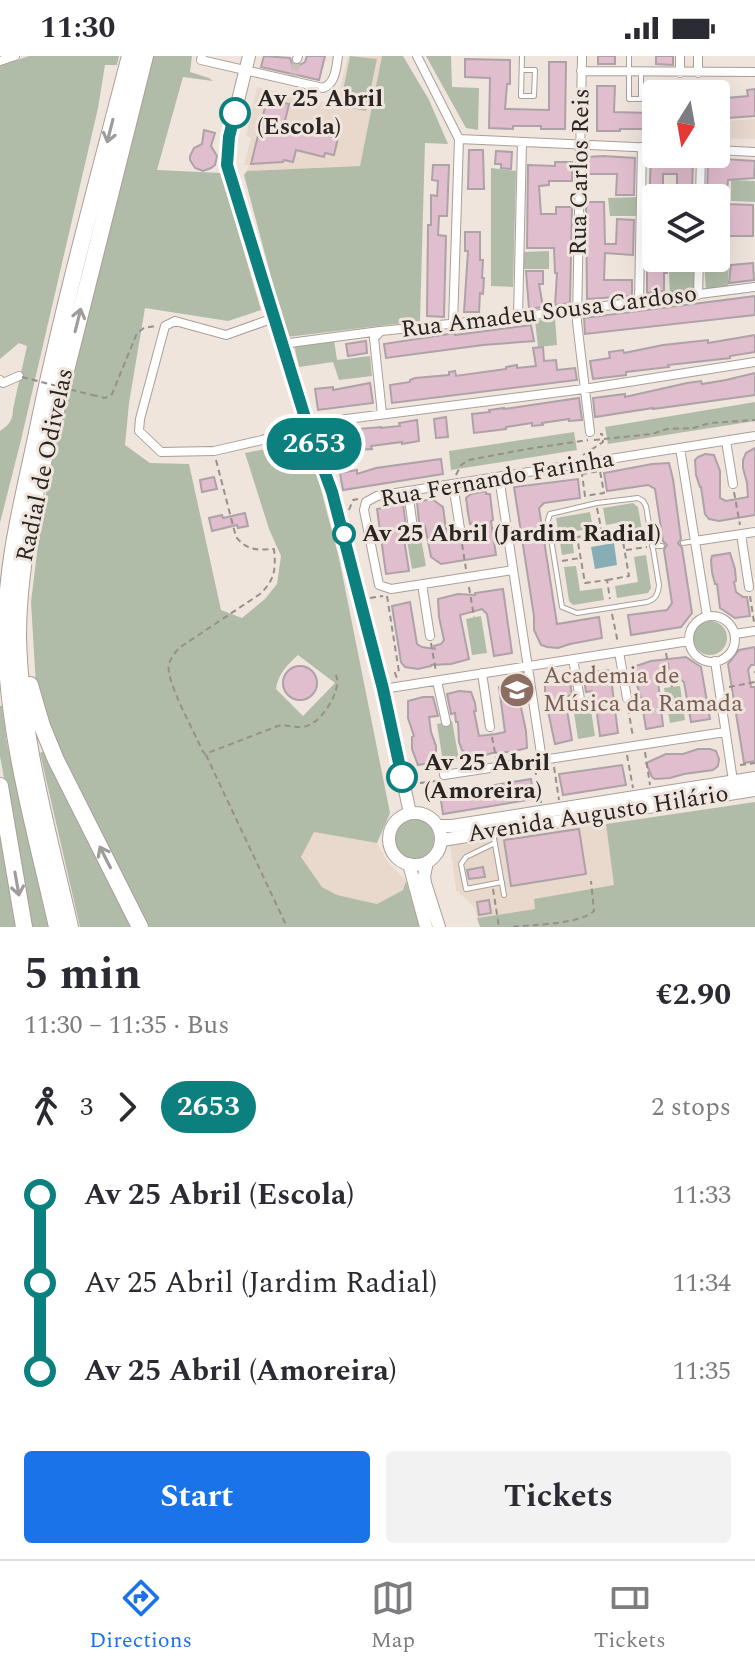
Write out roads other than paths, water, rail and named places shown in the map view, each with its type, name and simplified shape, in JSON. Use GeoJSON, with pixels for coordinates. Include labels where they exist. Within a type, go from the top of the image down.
{"type":"FeatureCollection","features":[{"type":"Feature","properties":{"kind":"highway","name":"Radial de Odivelas"},"geometry":{"type":"LineString","coordinates":[[57,927],[17,747],[10,699],[6,642],[8,589],[15,533],[54,351],[130,56]]}},
{"type":"Feature","properties":{"kind":"highway","name":"Radial de Odivelas"},"geometry":{"type":"LineString","coordinates":[[70,927],[33,766],[23,702],[19,612],[23,561],[45,450],[145,56]]}},
{"type":"Feature","properties":{"kind":"highway"},"geometry":{"type":"LineString","coordinates":[[0,553],[29,432],[54,351]]}},
{"type":"Feature","properties":{"kind":"highway"},"geometry":{"type":"LineString","coordinates":[[45,450],[28,569],[26,645],[29,680],[52,752],[140,927]]}},
{"type":"Feature","properties":{"kind":"highway"},"geometry":{"type":"LineString","coordinates":[[0,786],[24,927]]}},
{"type":"Feature","properties":{"kind":"main road"},"geometry":{"type":"LineString","coordinates":[[249,56],[229,137],[227,165],[338,514],[383,689],[410,813]]}},
{"type":"Feature","properties":{"kind":"main road","name":"Avenida Augusto Hilário"},"geometry":{"type":"LineString","coordinates":[[438,826],[755,778]]}},
{"type":"Feature","properties":{"kind":"main road","name":"Avenida Augusto Hilário"},"geometry":{"type":"LineString","coordinates":[[442,840],[494,837],[755,790]]}},
{"type":"Feature","properties":{"kind":"main road"},"geometry":{"type":"LineString","coordinates":[[410,813],[426,815],[438,826],[442,840],[437,853],[427,862],[409,864],[394,855],[390,847],[390,829],[402,816],[410,813]]}},
{"type":"Feature","properties":{"kind":"main road"},"geometry":{"type":"LineString","coordinates":[[427,862],[425,883],[439,927]]}},
{"type":"Feature","properties":{"kind":"main road"},"geometry":{"type":"LineString","coordinates":[[409,864],[426,927]]}},
{"type":"Feature","properties":{"kind":"street"},"geometry":{"type":"LineString","coordinates":[[0,61],[15,56]]}},
{"type":"Feature","properties":{"kind":"street"},"geometry":{"type":"LineString","coordinates":[[202,56],[201,60],[323,88],[333,80],[338,56]]}},
{"type":"Feature","properties":{"kind":"street"},"geometry":{"type":"LineString","coordinates":[[417,56],[459,139],[453,324]]}},
{"type":"Feature","properties":{"kind":"street","name":"Rua Carlos Reis"},"geometry":{"type":"LineString","coordinates":[[582,56],[577,322],[590,432]]}},
{"type":"Feature","properties":{"kind":"street"},"geometry":{"type":"LineString","coordinates":[[680,56],[680,73]]}},
{"type":"Feature","properties":{"kind":"street"},"geometry":{"type":"LineString","coordinates":[[698,56],[698,73]]}},
{"type":"Feature","properties":{"kind":"street"},"geometry":{"type":"LineString","coordinates":[[581,71],[755,72]]}},
{"type":"Feature","properties":{"kind":"street"},"geometry":{"type":"LineString","coordinates":[[459,139],[642,147],[639,302]]}},
{"type":"Feature","properties":{"kind":"street"},"geometry":{"type":"LineString","coordinates":[[518,317],[522,142]]}},
{"type":"Feature","properties":{"kind":"street"},"geometry":{"type":"LineString","coordinates":[[730,151],[755,152]]}},
{"type":"Feature","properties":{"kind":"street"},"geometry":{"type":"LineString","coordinates":[[698,295],[699,272]]}},
{"type":"Feature","properties":{"kind":"street","name":"Rua Amadeu Sousa Cardoso"},"geometry":{"type":"LineString","coordinates":[[382,414],[374,338],[381,331],[755,287]]}},
{"type":"Feature","properties":{"kind":"street"},"geometry":{"type":"LineString","coordinates":[[274,318],[226,335],[175,321],[165,326],[139,431],[161,452],[214,451],[252,443],[307,424],[584,389],[755,362]]}},
{"type":"Feature","properties":{"kind":"street"},"geometry":{"type":"LineString","coordinates":[[282,344],[381,331]]}},
{"type":"Feature","properties":{"kind":"street"},"geometry":{"type":"LineString","coordinates":[[0,380],[7,383],[21,377]]}},
{"type":"Feature","properties":{"kind":"street","name":"Rua Fernando Farinha"},"geometry":{"type":"LineString","coordinates":[[513,570],[391,589],[379,585],[364,510],[366,502],[377,496],[755,436]]}},
{"type":"Feature","properties":{"kind":"street"},"geometry":{"type":"LineString","coordinates":[[726,441],[733,484]]}},
{"type":"Feature","properties":{"kind":"street"},"geometry":{"type":"LineString","coordinates":[[680,448],[707,616]]}},
{"type":"Feature","properties":{"kind":"street"},"geometry":{"type":"LineString","coordinates":[[499,477],[538,761]]}},
{"type":"Feature","properties":{"kind":"street"},"geometry":{"type":"LineString","coordinates":[[453,484],[461,535]]}},
{"type":"Feature","properties":{"kind":"street"},"geometry":{"type":"LineString","coordinates":[[408,491],[413,528]]}},
{"type":"Feature","properties":{"kind":"street"},"geometry":{"type":"LineString","coordinates":[[695,541],[755,532]]}},
{"type":"Feature","properties":{"kind":"street"},"geometry":{"type":"LineString","coordinates":[[741,534],[749,587]]}},
{"type":"Feature","properties":{"kind":"street"},"geometry":{"type":"LineString","coordinates":[[422,584],[430,636]]}},
{"type":"Feature","properties":{"kind":"street"},"geometry":{"type":"LineString","coordinates":[[707,616],[722,618],[735,634],[731,652],[715,661],[707,661],[695,654],[689,641],[692,628],[707,616]]}},
{"type":"Feature","properties":{"kind":"street"},"geometry":{"type":"LineString","coordinates":[[735,634],[755,629]]}},
{"type":"Feature","properties":{"kind":"street"},"geometry":{"type":"LineString","coordinates":[[383,689],[689,641]]}},
{"type":"Feature","properties":{"kind":"street"},"geometry":{"type":"LineString","coordinates":[[619,652],[627,698]]}},
{"type":"Feature","properties":{"kind":"street"},"geometry":{"type":"LineString","coordinates":[[573,659],[580,699]]}},
{"type":"Feature","properties":{"kind":"street"},"geometry":{"type":"LineString","coordinates":[[715,661],[733,781]]}},
{"type":"Feature","properties":{"kind":"street"},"geometry":{"type":"LineString","coordinates":[[482,673],[490,727]]}},
{"type":"Feature","properties":{"kind":"street"},"geometry":{"type":"LineString","coordinates":[[437,681],[446,722]]}},
{"type":"Feature","properties":{"kind":"street"},"geometry":{"type":"LineString","coordinates":[[443,778],[725,732]]}},
{"type":"Feature","properties":{"kind":"lane"},"geometry":{"type":"LineString","coordinates":[[522,56],[521,96],[534,96],[535,70],[522,70]]}},
{"type":"Feature","properties":{"kind":"lane"},"geometry":{"type":"LineString","coordinates":[[629,56],[629,99],[641,99],[641,73]]}},
{"type":"Feature","properties":{"kind":"lane"},"geometry":{"type":"LineString","coordinates":[[632,499],[643,501],[652,546],[659,585],[658,594],[652,600],[577,613],[562,607],[548,520],[550,514],[597,503],[632,499]]}},
{"type":"Feature","properties":{"kind":"lane"},"geometry":{"type":"LineString","coordinates":[[683,543],[695,541]]}},
{"type":"Feature","properties":{"kind":"lane"},"geometry":{"type":"LineString","coordinates":[[652,546],[662,546]]}},
{"type":"Feature","properties":{"kind":"lane"},"geometry":{"type":"LineString","coordinates":[[502,882],[466,889],[461,864],[494,837],[497,850],[502,882],[504,895]]}},
{"type":"Feature","properties":{"kind":"water"},"geometry":{"type":"Polygon","coordinates":[[[614,543],[617,565],[595,569],[591,547],[614,543]]]}},
{"type":"Feature","properties":{"kind":"tunnel"},"geometry":{"type":"LineString","coordinates":[[292,82],[297,59]]}},
{"type":"Feature","properties":{"kind":"place","name":"Av 25 Abril (Escola)"},"geometry":{"type":"Point","coordinates":[235,113]}},
{"type":"Feature","properties":{"kind":"place","name":"Av 25 Abril (Jardim Radial)"},"geometry":{"type":"Point","coordinates":[344,534]}},
{"type":"Feature","properties":{"kind":"place","name":"Academia de Música da Ramada"},"geometry":{"type":"Point","coordinates":[517,690]}},
{"type":"Feature","properties":{"kind":"place","name":"Av 25 Abril (Amoreira)"},"geometry":{"type":"Point","coordinates":[402,777]}}]}
